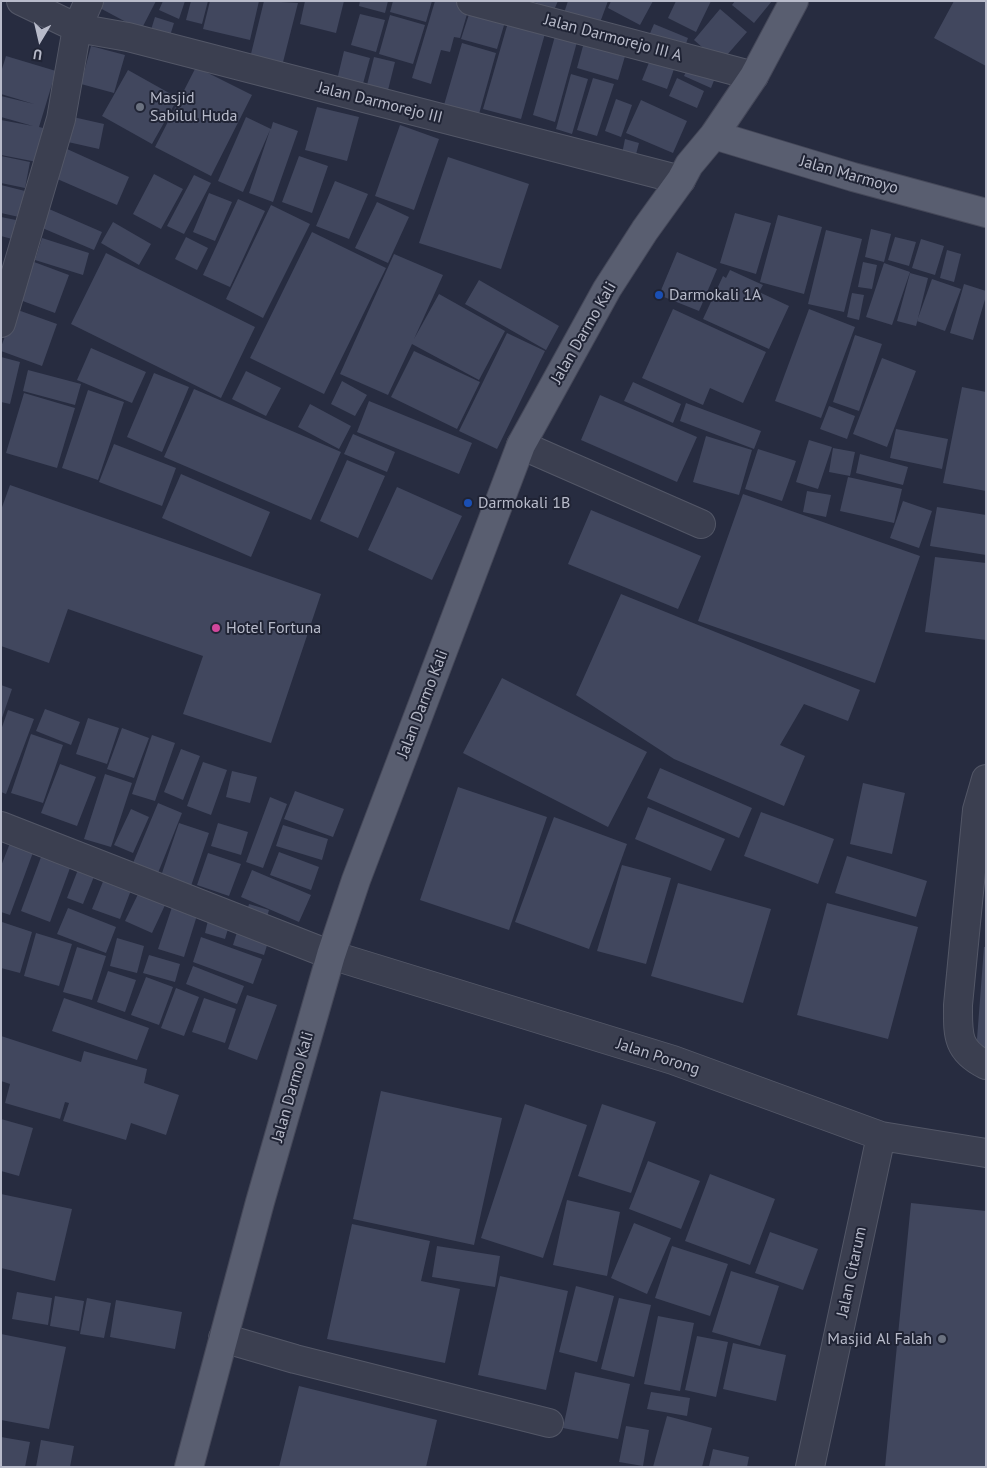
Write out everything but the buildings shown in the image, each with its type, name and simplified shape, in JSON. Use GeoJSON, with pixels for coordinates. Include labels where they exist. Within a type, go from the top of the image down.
{"type":"FeatureCollection","features":[{"type":"Feature","properties":{"kind":"main road","name":"Jalan Darmo Kali"},"geometry":{"type":"LineString","coordinates":[[189,1467],[260,1202],[331,955],[356,880],[521,445],[607,290],[645,230],[682,180],[689,165],[714,135],[754,76],[794,1]]}},
{"type":"Feature","properties":{"kind":"main road","name":"Jalan Marmoyo"},"geometry":{"type":"LineString","coordinates":[[714,135],[853,177],[986,213]]}},
{"type":"Feature","properties":{"kind":"street","name":"Jalan Darmorejo III"},"geometry":{"type":"LineString","coordinates":[[20,1],[77,28],[137,40],[682,180]]}},
{"type":"Feature","properties":{"kind":"street"},"geometry":{"type":"LineString","coordinates":[[1,323],[62,119],[77,28],[89,1]]}},
{"type":"Feature","properties":{"kind":"street","name":"Jalan Darmorejo III A"},"geometry":{"type":"LineString","coordinates":[[471,1],[754,76]]}},
{"type":"Feature","properties":{"kind":"street"},"geometry":{"type":"LineString","coordinates":[[521,445],[700,524]]}},
{"type":"Feature","properties":{"kind":"street"},"geometry":{"type":"LineString","coordinates":[[986,779],[976,810],[958,1004],[958,1036],[974,1059],[986,1065]]}},
{"type":"Feature","properties":{"kind":"street","name":"Jalan Porong"},"geometry":{"type":"LineString","coordinates":[[1,826],[331,955],[673,1060],[881,1136],[986,1153]]}},
{"type":"Feature","properties":{"kind":"street","name":"Jalan Citarum"},"geometry":{"type":"LineString","coordinates":[[810,1467],[881,1136]]}},
{"type":"Feature","properties":{"kind":"street"},"geometry":{"type":"LineString","coordinates":[[223,1338],[295,1359],[549,1423]]}},
{"type":"Feature","properties":{"kind":"place","name":"Masjid Sabilul Huda"},"geometry":{"type":"Point","coordinates":[140,107]}},
{"type":"Feature","properties":{"kind":"place","name":"Darmokali 1A"},"geometry":{"type":"Point","coordinates":[659,295]}},
{"type":"Feature","properties":{"kind":"place","name":"Darmokali 1B"},"geometry":{"type":"Point","coordinates":[468,503]}},
{"type":"Feature","properties":{"kind":"place","name":"Hotel Fortuna"},"geometry":{"type":"Point","coordinates":[216,628]}},
{"type":"Feature","properties":{"kind":"place","name":"Masjid Al Falah"},"geometry":{"type":"Point","coordinates":[942,1339]}}]}
